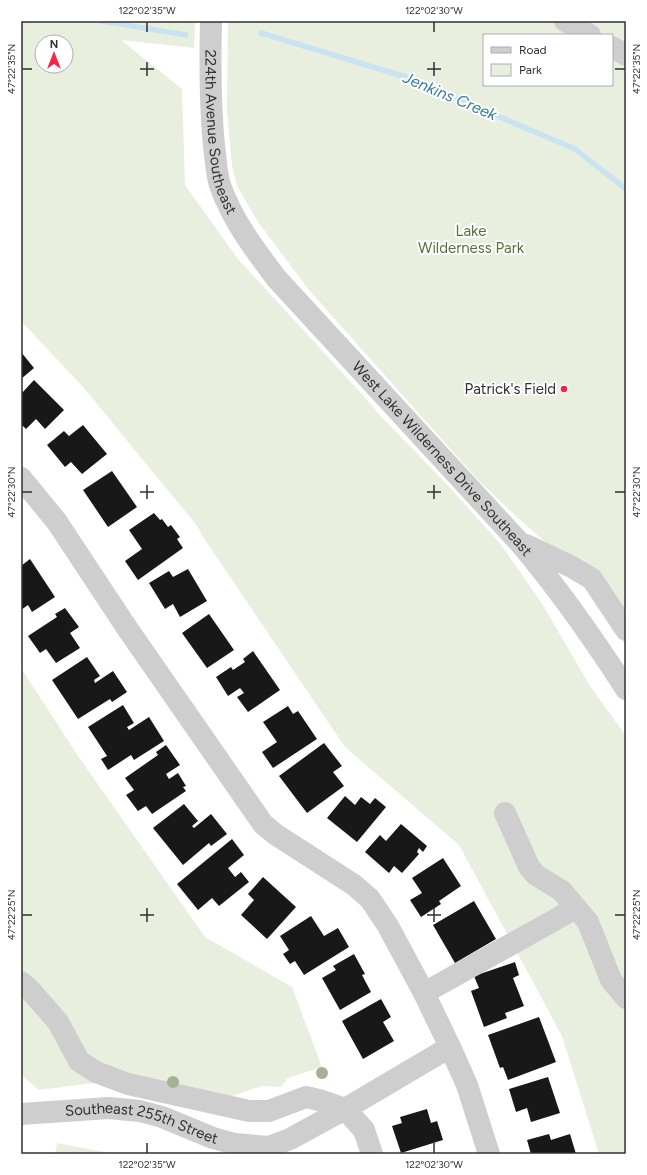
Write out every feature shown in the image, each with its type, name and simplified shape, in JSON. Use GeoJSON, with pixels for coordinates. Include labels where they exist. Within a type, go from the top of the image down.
{"type":"FeatureCollection","features":[{"type":"Feature","properties":{"kind":"street","name":"224th Avenue Southeast"},"geometry":{"type":"LineString","coordinates":[[211,21],[211,112],[216,167],[220,185],[247,238]]}},
{"type":"Feature","properties":{"kind":"street"},"geometry":{"type":"LineString","coordinates":[[565,21],[588,34]]}},
{"type":"Feature","properties":{"kind":"street"},"geometry":{"type":"LineString","coordinates":[[613,48],[626,55]]}},
{"type":"Feature","properties":{"kind":"street","name":"West Lake Wilderness Drive Southeast"},"geometry":{"type":"LineString","coordinates":[[247,238],[277,279],[519,542],[548,576],[626,689]]}},
{"type":"Feature","properties":{"kind":"street"},"geometry":{"type":"LineString","coordinates":[[21,478],[57,522],[127,628],[263,824],[275,834],[354,885],[370,899],[388,926],[424,993],[450,1047],[467,1085],[489,1154]]}},
{"type":"Feature","properties":{"kind":"street"},"geometry":{"type":"LineString","coordinates":[[519,542],[572,567],[592,579],[626,630]]}},
{"type":"Feature","properties":{"kind":"street"},"geometry":{"type":"LineString","coordinates":[[505,813],[529,867],[536,875],[562,891],[588,922],[612,980],[626,998]]}},
{"type":"Feature","properties":{"kind":"street"},"geometry":{"type":"LineString","coordinates":[[424,993],[576,908]]}},
{"type":"Feature","properties":{"kind":"street"},"geometry":{"type":"LineString","coordinates":[[21,982],[31,991],[58,1022],[79,1061],[96,1072],[128,1084],[249,1111],[269,1110],[306,1098],[319,1100],[345,1109],[364,1130],[372,1154]]}},
{"type":"Feature","properties":{"kind":"street","name":"Southeast 255th Street"},"geometry":{"type":"LineString","coordinates":[[21,1114],[109,1108],[140,1111],[162,1117],[220,1140],[269,1151],[290,1138],[345,1109],[450,1047]]}},
{"type":"Feature","properties":{"kind":"green space"},"geometry":{"type":"Polygon","coordinates":[[[21,21],[195,21],[194,48],[121,40],[182,89],[185,185],[238,259],[377,412],[454,492],[502,546],[543,605],[590,686],[626,736],[626,1154],[599,1154],[562,1036],[459,845],[345,747],[201,534],[198,527],[83,387],[21,321],[21,21]]]}},
{"type":"Feature","properties":{"kind":"green space","name":"Lake Wilderness Park"},"geometry":{"type":"Polygon","coordinates":[[[228,21],[626,21],[626,647],[586,578],[518,518],[478,480],[309,290],[258,222],[237,186],[232,166],[227,111],[228,21]]]}},
{"type":"Feature","properties":{"kind":"green space"},"geometry":{"type":"Polygon","coordinates":[[[21,668],[78,756],[205,937],[292,987],[322,1067],[288,1078],[281,1087],[262,1086],[223,1099],[132,1078],[39,1090],[21,1075],[21,668]]]}},
{"type":"Feature","properties":{"kind":"green space"},"geometry":{"type":"Polygon","coordinates":[[[57,1143],[115,1154],[55,1154],[57,1143]]]}},
{"type":"Feature","properties":{"kind":"building"},"geometry":{"type":"Polygon","coordinates":[[[21,352],[34,368],[21,379],[21,352]]]}},
{"type":"Feature","properties":{"kind":"building"},"geometry":{"type":"Polygon","coordinates":[[[34,380],[64,410],[45,429],[36,419],[26,429],[21,424],[21,394],[34,380]]]}},
{"type":"Feature","properties":{"kind":"building"},"geometry":{"type":"Polygon","coordinates":[[[83,425],[107,454],[82,474],[71,462],[65,467],[47,445],[64,431],[69,436],[83,425]]]}},
{"type":"Feature","properties":{"kind":"building"},"geometry":{"type":"Polygon","coordinates":[[[112,471],[137,507],[108,527],[83,490],[112,471]]]}},
{"type":"Feature","properties":{"kind":"building"},"geometry":{"type":"Polygon","coordinates":[[[154,513],[160,520],[162,519],[168,527],[171,525],[180,537],[177,539],[183,548],[138,580],[125,561],[142,549],[129,530],[154,513]]]}},
{"type":"Feature","properties":{"kind":"building"},"geometry":{"type":"Polygon","coordinates":[[[30,559],[55,597],[32,612],[28,605],[21,610],[21,566],[30,559]]]}},
{"type":"Feature","properties":{"kind":"building"},"geometry":{"type":"Polygon","coordinates":[[[188,569],[207,601],[180,617],[173,604],[165,609],[149,583],[169,571],[173,577],[188,569]]]}},
{"type":"Feature","properties":{"kind":"building"},"geometry":{"type":"Polygon","coordinates":[[[65,608],[79,627],[70,633],[80,648],[56,663],[46,649],[40,653],[28,636],[57,617],[55,614],[65,608]]]}},
{"type":"Feature","properties":{"kind":"building"},"geometry":{"type":"Polygon","coordinates":[[[209,614],[234,650],[207,668],[182,633],[209,614]]]}},
{"type":"Feature","properties":{"kind":"building"},"geometry":{"type":"Polygon","coordinates":[[[253,651],[280,690],[248,712],[237,697],[244,693],[240,688],[228,696],[216,677],[231,667],[233,670],[245,662],[243,659],[253,651]]]}},
{"type":"Feature","properties":{"kind":"building"},"geometry":{"type":"Polygon","coordinates":[[[87,657],[100,676],[94,680],[95,683],[113,671],[127,692],[112,702],[110,699],[78,719],[52,680],[87,657]]]}},
{"type":"Feature","properties":{"kind":"building"},"geometry":{"type":"Polygon","coordinates":[[[123,705],[134,723],[127,727],[129,730],[149,717],[164,741],[134,760],[131,755],[108,770],[101,759],[107,756],[88,727],[123,705]]]}},
{"type":"Feature","properties":{"kind":"building"},"geometry":{"type":"Polygon","coordinates":[[[288,706],[293,714],[298,711],[317,739],[273,768],[262,752],[277,742],[263,722],[288,706]]]}},
{"type":"Feature","properties":{"kind":"building"},"geometry":{"type":"Polygon","coordinates":[[[324,743],[342,766],[333,772],[344,786],[307,813],[279,776],[324,743]]]}},
{"type":"Feature","properties":{"kind":"building"},"geometry":{"type":"Polygon","coordinates":[[[166,745],[180,765],[166,774],[169,779],[178,773],[186,786],[183,787],[186,791],[152,814],[146,806],[138,811],[126,795],[134,790],[125,778],[158,755],[156,752],[166,745]]]}},
{"type":"Feature","properties":{"kind":"building"},"geometry":{"type":"Polygon","coordinates":[[[345,796],[355,805],[361,797],[370,804],[375,798],[386,807],[357,842],[327,818],[345,796]]]}},
{"type":"Feature","properties":{"kind":"building"},"geometry":{"type":"Polygon","coordinates":[[[184,804],[198,821],[192,826],[194,828],[211,814],[227,834],[211,846],[209,843],[183,865],[153,828],[184,804]]]}},
{"type":"Feature","properties":{"kind":"building"},"geometry":{"type":"Polygon","coordinates":[[[401,824],[427,846],[423,852],[419,848],[417,852],[419,854],[402,873],[394,866],[389,873],[365,852],[380,835],[386,841],[401,824]]]}},
{"type":"Feature","properties":{"kind":"building"},"geometry":{"type":"Polygon","coordinates":[[[232,839],[244,855],[228,868],[235,877],[241,872],[249,882],[219,906],[212,898],[198,910],[177,884],[232,839]]]}},
{"type":"Feature","properties":{"kind":"building"},"geometry":{"type":"Polygon","coordinates":[[[443,858],[461,886],[439,901],[441,904],[421,917],[410,900],[422,893],[412,878],[443,858]]]}},
{"type":"Feature","properties":{"kind":"building"},"geometry":{"type":"Polygon","coordinates":[[[263,877],[296,907],[267,939],[241,915],[254,900],[248,894],[263,877]]]}},
{"type":"Feature","properties":{"kind":"building"},"geometry":{"type":"Polygon","coordinates":[[[474,901],[496,939],[455,963],[433,925],[474,901]]]}},
{"type":"Feature","properties":{"kind":"building"},"geometry":{"type":"Polygon","coordinates":[[[311,916],[324,936],[338,928],[349,947],[304,975],[295,961],[290,964],[283,954],[289,950],[280,936],[311,916]]]}},
{"type":"Feature","properties":{"kind":"building"},"geometry":{"type":"Polygon","coordinates":[[[354,954],[365,974],[362,975],[371,992],[340,1010],[322,978],[336,970],[333,966],[354,954]]]}},
{"type":"Feature","properties":{"kind":"building"},"geometry":{"type":"Polygon","coordinates":[[[515,962],[519,975],[513,978],[524,1006],[505,1013],[507,1018],[484,1027],[471,991],[479,988],[474,976],[515,962]]]}},
{"type":"Feature","properties":{"kind":"building"},"geometry":{"type":"Polygon","coordinates":[[[381,999],[391,1017],[383,1022],[394,1041],[363,1059],[342,1021],[381,999]]]}},
{"type":"Feature","properties":{"kind":"building"},"geometry":{"type":"Polygon","coordinates":[[[539,1017],[556,1062],[508,1080],[503,1067],[500,1068],[488,1035],[539,1017]]]}},
{"type":"Feature","properties":{"kind":"building"},"geometry":{"type":"Polygon","coordinates":[[[548,1077],[560,1113],[531,1122],[527,1108],[516,1112],[509,1089],[548,1077]]]}},
{"type":"Feature","properties":{"kind":"building"},"geometry":{"type":"Polygon","coordinates":[[[427,1109],[431,1123],[437,1121],[443,1140],[401,1153],[392,1126],[402,1123],[400,1117],[427,1109]]]}},
{"type":"Feature","properties":{"kind":"building"},"geometry":{"type":"Polygon","coordinates":[[[549,1134],[551,1140],[570,1134],[576,1154],[531,1154],[527,1140],[549,1134]]]}},
{"type":"Feature","properties":{"kind":"waterway","name":"Jenkins Creek"},"geometry":{"type":"LineString","coordinates":[[102,21],[186,35]]}},
{"type":"Feature","properties":{"kind":"waterway","name":"Jenkins Creek"},"geometry":{"type":"LineString","coordinates":[[261,33],[406,77],[575,149],[626,189]]}},
{"type":"Feature","properties":{"kind":"place","name":"Patrick's Field"},"geometry":{"type":"Point","coordinates":[564,389]}}]}
